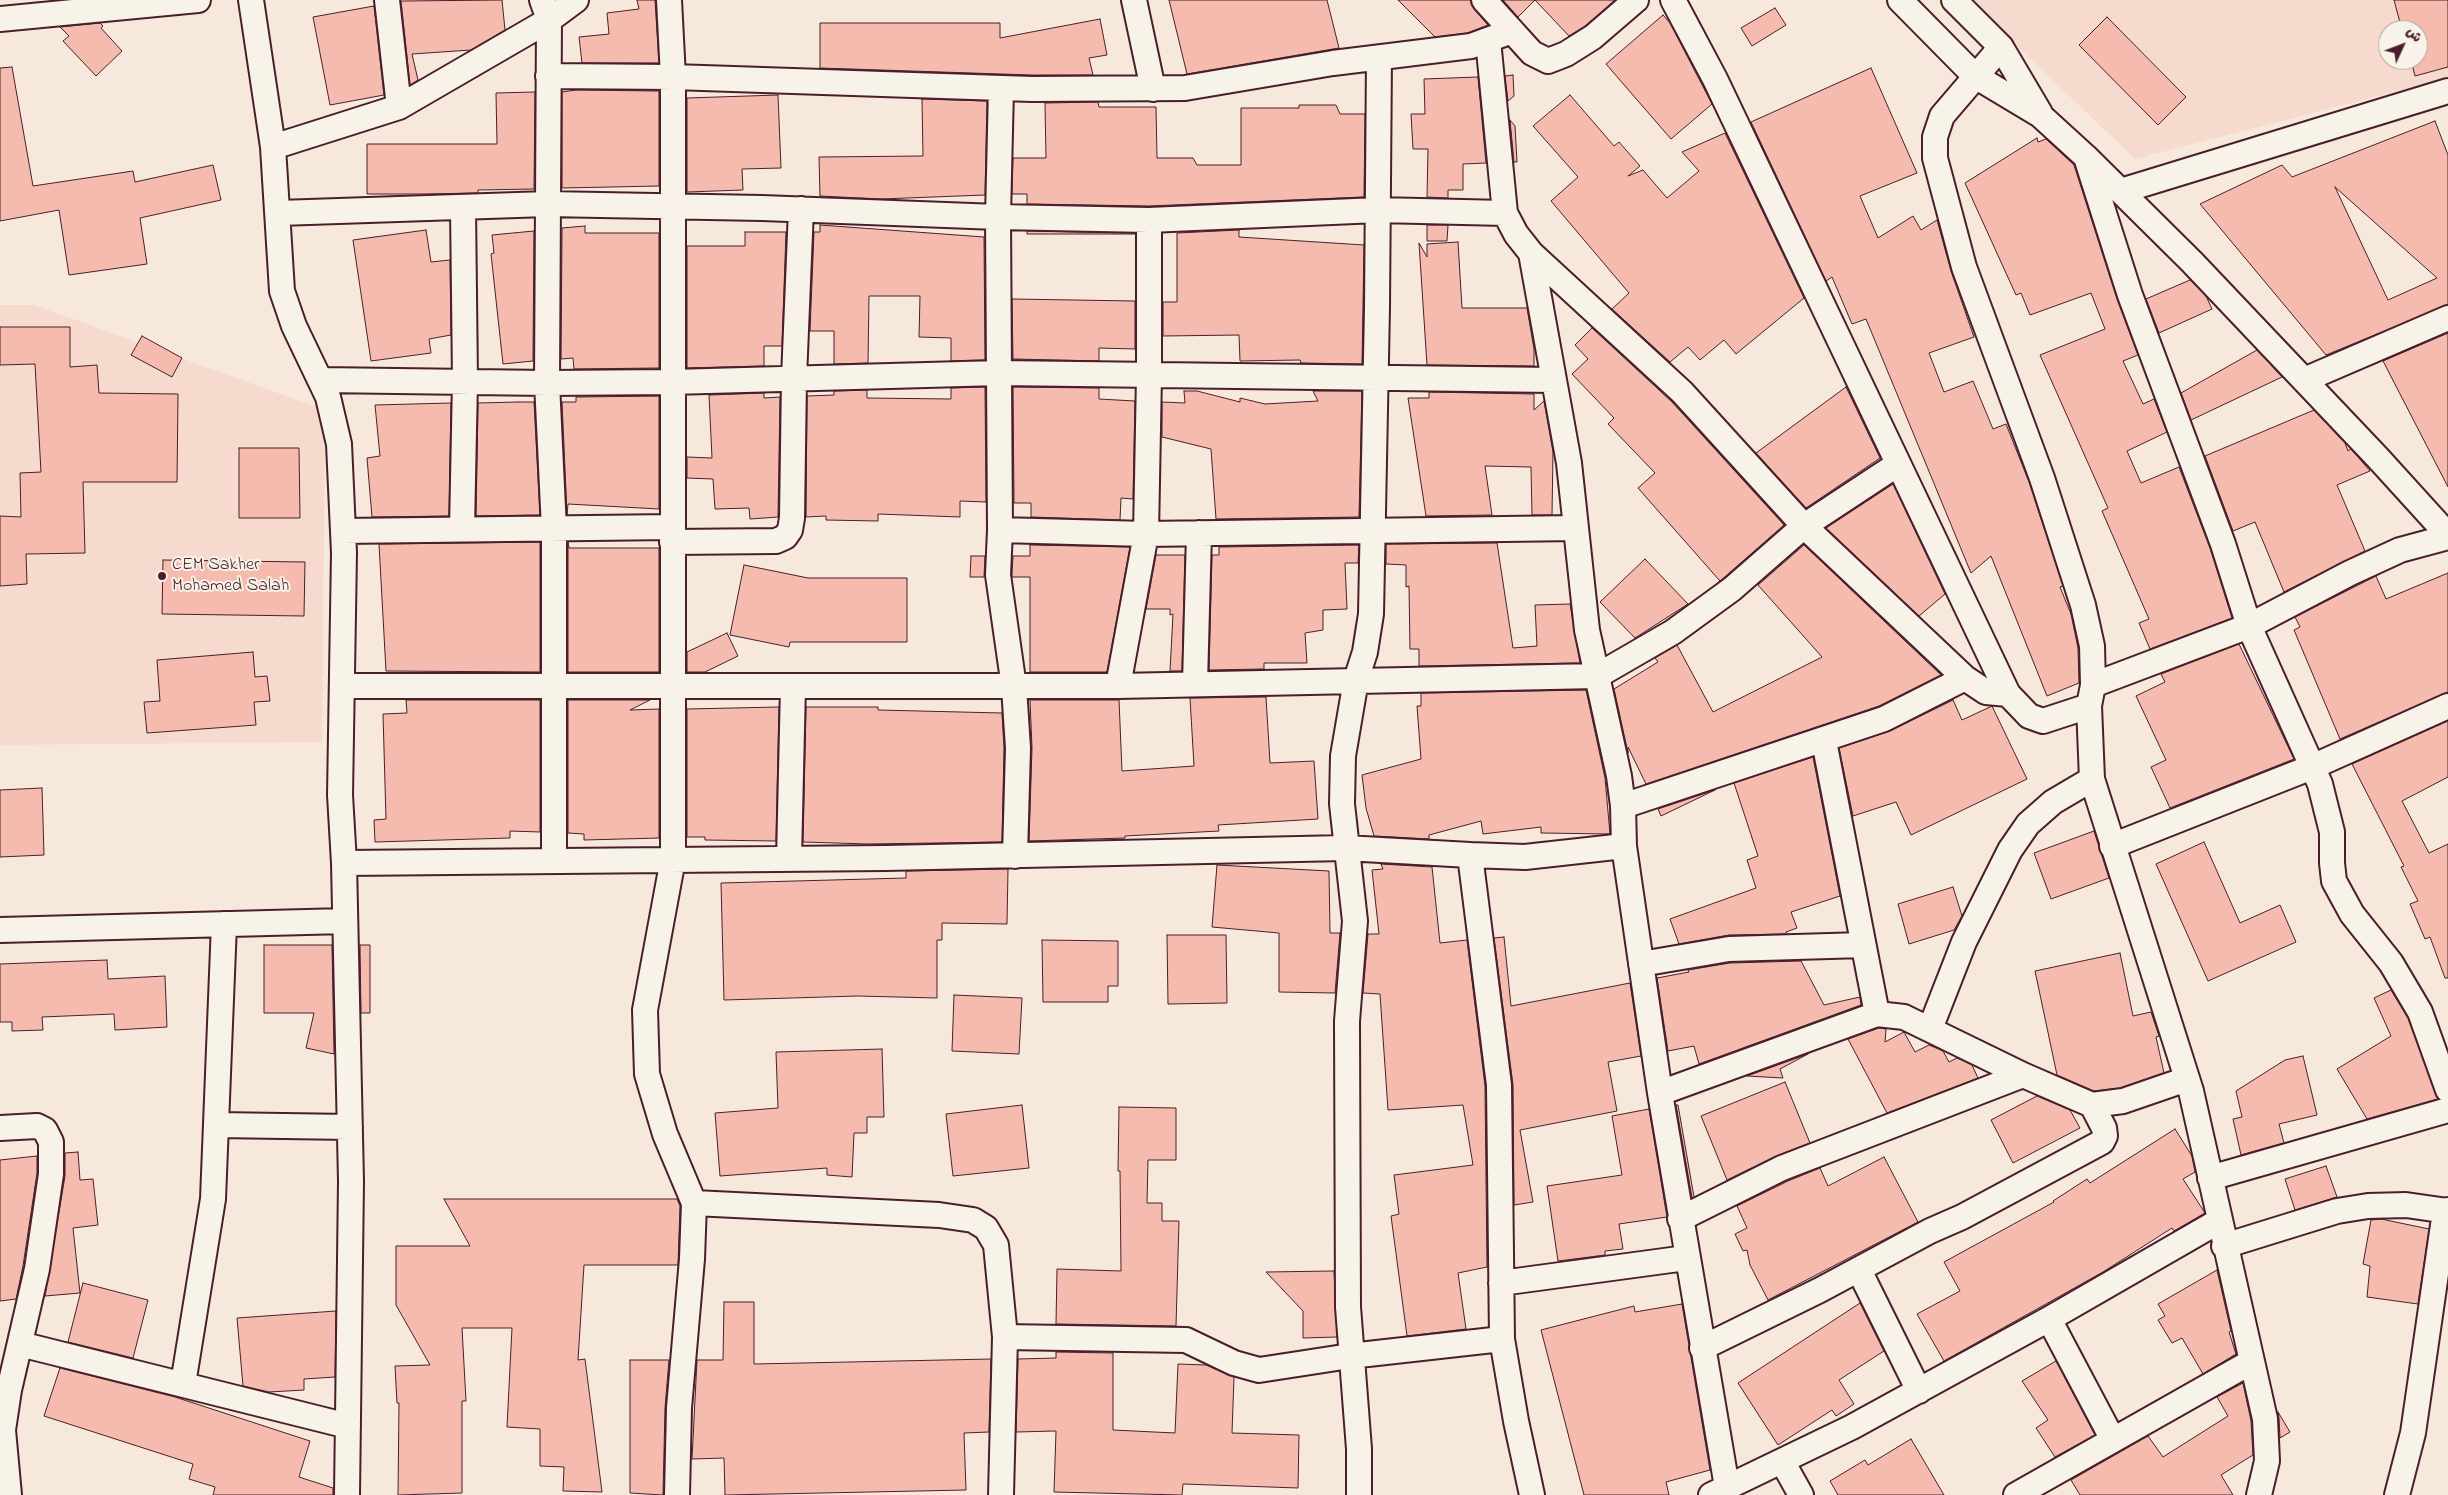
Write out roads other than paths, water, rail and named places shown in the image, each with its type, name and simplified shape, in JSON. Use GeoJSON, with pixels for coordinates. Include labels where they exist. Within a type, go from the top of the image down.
{"type":"FeatureCollection","features":[{"type":"Feature","properties":{"kind":"street"},"geometry":{"type":"LineString","coordinates":[[0,19],[50,7],[198,0]]}},
{"type":"Feature","properties":{"kind":"street"},"geometry":{"type":"LineString","coordinates":[[251,0],[273,147],[279,213],[282,291],[294,326],[328,397],[339,444],[343,531],[343,686],[340,796],[344,862],[350,1127],[347,1495]]}},
{"type":"Feature","properties":{"kind":"street"},"geometry":{"type":"LineString","coordinates":[[387,0],[399,107]]}},
{"type":"Feature","properties":{"kind":"street"},"geometry":{"type":"LineString","coordinates":[[273,147],[399,107],[545,10],[576,0]]}},
{"type":"Feature","properties":{"kind":"street"},"geometry":{"type":"LineString","coordinates":[[669,0],[673,77],[673,859],[645,1010],[647,1074],[665,1134],[694,1203],[692,1259],[679,1408],[677,1495]]}},
{"type":"Feature","properties":{"kind":"street"},"geometry":{"type":"LineString","coordinates":[[1134,0],[1153,89]]}},
{"type":"Feature","properties":{"kind":"street"},"geometry":{"type":"LineString","coordinates":[[1484,0],[1532,53],[1548,61],[1566,54],[1593,37],[1636,0]]}},
{"type":"Feature","properties":{"kind":"street"},"geometry":{"type":"LineString","coordinates":[[1673,0],[1715,79],[2008,694],[2029,716],[2043,721],[2091,696],[2249,626],[2350,573],[2391,554],[2448,536],[2304,380],[2086,157],[2040,115],[1975,76],[1900,0]]}},
{"type":"Feature","properties":{"kind":"street"},"geometry":{"type":"LineString","coordinates":[[1954,0],[2001,47],[2040,115]]}},
{"type":"Feature","properties":{"kind":"street"},"geometry":{"type":"LineString","coordinates":[[545,10],[548,76],[546,204],[547,383],[554,529],[554,861]]}},
{"type":"Feature","properties":{"kind":"street"},"geometry":{"type":"LineString","coordinates":[[548,76],[673,77],[1001,88],[1185,88],[1471,46],[1512,32]]}},
{"type":"Feature","properties":{"kind":"street"},"geometry":{"type":"LineString","coordinates":[[1488,40],[1505,213],[1516,234],[1531,253],[1682,392],[1804,526],[1965,678],[1986,692],[2008,694]]}},
{"type":"Feature","properties":{"kind":"street"},"geometry":{"type":"LineString","coordinates":[[2001,47],[1942,116],[1934,137],[1935,158],[1964,267],[2042,478],[2084,604],[2092,646],[2092,779],[2187,1079],[2265,1419],[2266,1460],[2259,1495]]}},
{"type":"Feature","properties":{"kind":"street"},"geometry":{"type":"LineString","coordinates":[[1359,1495],[1359,1449],[1350,1356],[1348,1307],[1347,1021],[1356,921],[1345,848],[1342,804],[1343,756],[1356,680],[1365,652],[1371,614],[1376,380],[1379,58]]}},
{"type":"Feature","properties":{"kind":"street"},"geometry":{"type":"LineString","coordinates":[[1001,88],[998,217],[1000,530],[998,575],[1014,687],[1018,748],[1016,856]]}},
{"type":"Feature","properties":{"kind":"street"},"geometry":{"type":"LineString","coordinates":[[2121,192],[2448,91]]}},
{"type":"Feature","properties":{"kind":"street"},"geometry":{"type":"LineString","coordinates":[[2086,157],[2130,295],[2223,544],[2249,626],[2320,784],[2332,832],[2334,881],[2352,914],[2391,964],[2420,1012],[2448,1090]]}},
{"type":"Feature","properties":{"kind":"street"},"geometry":{"type":"LineString","coordinates":[[279,213],[546,204],[800,209],[998,217],[1148,220],[1378,210],[1505,213]]}},
{"type":"Feature","properties":{"kind":"street"},"geometry":{"type":"LineString","coordinates":[[462,207],[465,382],[462,529]]}},
{"type":"Feature","properties":{"kind":"street"},"geometry":{"type":"LineString","coordinates":[[343,531],[554,529],[776,541],[785,537],[790,530],[792,518],[794,378],[800,209]]}},
{"type":"Feature","properties":{"kind":"street"},"geometry":{"type":"LineString","coordinates":[[1118,686],[1146,534],[1149,375],[1148,220]]}},
{"type":"Feature","properties":{"kind":"street"},"geometry":{"type":"LineString","coordinates":[[1531,253],[1569,463],[1587,630],[1624,806],[1624,846],[1660,1093],[1702,1348],[1719,1491],[1852,1427],[1919,1391],[2219,1221]]}},
{"type":"Feature","properties":{"kind":"street"},"geometry":{"type":"LineString","coordinates":[[2304,380],[2448,318]]}},
{"type":"Feature","properties":{"kind":"street"},"geometry":{"type":"LineString","coordinates":[[321,380],[547,383],[672,382],[999,373],[1376,380],[1553,380]]}},
{"type":"Feature","properties":{"kind":"street"},"geometry":{"type":"LineString","coordinates":[[343,686],[1014,687],[1597,676],[1673,632],[1732,589],[1804,526],[1898,464]]}},
{"type":"Feature","properties":{"kind":"street"},"geometry":{"type":"LineString","coordinates":[[1000,530],[1146,534],[1576,528]]}},
{"type":"Feature","properties":{"kind":"street"},"geometry":{"type":"LineString","coordinates":[[1195,684],[1199,533]]}},
{"type":"Feature","properties":{"kind":"street"},"geometry":{"type":"LineString","coordinates":[[1624,806],[1824,741],[1884,719],[1965,678]]}},
{"type":"Feature","properties":{"kind":"street"},"geometry":{"type":"LineString","coordinates":[[789,859],[793,686]]}},
{"type":"Feature","properties":{"kind":"street"},"geometry":{"type":"LineString","coordinates":[[2112,846],[2312,767],[2448,706]]}},
{"type":"Feature","properties":{"kind":"street"},"geometry":{"type":"LineString","coordinates":[[1824,741],[1877,1014]]}},
{"type":"Feature","properties":{"kind":"street"},"geometry":{"type":"LineString","coordinates":[[1930,1029],[1964,942],[2010,850],[2028,824],[2053,802],[2092,779]]}},
{"type":"Feature","properties":{"kind":"street"},"geometry":{"type":"LineString","coordinates":[[344,862],[1016,856],[1345,848],[1525,857],[1624,846]]}},
{"type":"Feature","properties":{"kind":"street"},"geometry":{"type":"LineString","coordinates":[[1470,855],[1500,1085],[1502,1339],[1516,1421],[1532,1495]]}},
{"type":"Feature","properties":{"kind":"street"},"geometry":{"type":"LineString","coordinates":[[0,930],[345,921]]}},
{"type":"Feature","properties":{"kind":"street"},"geometry":{"type":"LineString","coordinates":[[184,1384],[213,1199],[224,924]]}},
{"type":"Feature","properties":{"kind":"street"},"geometry":{"type":"LineString","coordinates":[[1641,964],[1729,948],[1863,945]]}},
{"type":"Feature","properties":{"kind":"street"},"geometry":{"type":"LineString","coordinates":[[1660,1093],[1877,1014],[1904,1017],[2023,1075],[2092,1105],[2123,1101],[2187,1079]]}},
{"type":"Feature","properties":{"kind":"street"},"geometry":{"type":"LineString","coordinates":[[1680,1219],[1782,1168],[2023,1075]]}},
{"type":"Feature","properties":{"kind":"street"},"geometry":{"type":"LineString","coordinates":[[1702,1348],[1858,1270],[2102,1142],[2105,1136],[2104,1128],[2092,1105]]}},
{"type":"Feature","properties":{"kind":"street"},"geometry":{"type":"LineString","coordinates":[[2210,1178],[2448,1110]]}},
{"type":"Feature","properties":{"kind":"street"},"geometry":{"type":"LineString","coordinates":[[217,1125],[350,1127]]}},
{"type":"Feature","properties":{"kind":"street"},"geometry":{"type":"LineString","coordinates":[[0,1128],[38,1126],[45,1130],[51,1142],[51,1174],[37,1268],[3,1430],[9,1495]]}},
{"type":"Feature","properties":{"kind":"street"},"geometry":{"type":"LineString","coordinates":[[694,1203],[939,1214],[973,1220],[986,1228],[996,1245],[1005,1337],[1001,1495]]}},
{"type":"Feature","properties":{"kind":"street"},"geometry":{"type":"LineString","coordinates":[[2224,1246],[2337,1212],[2368,1206],[2406,1205],[2448,1210],[2413,1433],[2397,1495]]}},
{"type":"Feature","properties":{"kind":"street"},"geometry":{"type":"LineString","coordinates":[[1501,1283],[1686,1258]]}},
{"type":"Feature","properties":{"kind":"street"},"geometry":{"type":"LineString","coordinates":[[1858,1270],[1919,1391]]}},
{"type":"Feature","properties":{"kind":"street"},"geometry":{"type":"LineString","coordinates":[[2049,1319],[2113,1440]]}},
{"type":"Feature","properties":{"kind":"street"},"geometry":{"type":"LineString","coordinates":[[1005,1337],[1186,1340],[1234,1363],[1259,1370],[1350,1356],[1502,1339]]}},
{"type":"Feature","properties":{"kind":"street"},"geometry":{"type":"LineString","coordinates":[[20,1344],[348,1426]]}},
{"type":"Feature","properties":{"kind":"street"},"geometry":{"type":"LineString","coordinates":[[2016,1495],[2251,1362]]}},
{"type":"Feature","properties":{"kind":"street"},"geometry":{"type":"LineString","coordinates":[[1782,1461],[1801,1495]]}},
{"type":"Feature","properties":{"kind":"place","name":"CEM Sakher Mohamed Salah"},"geometry":{"type":"Point","coordinates":[162,576]}}]}
